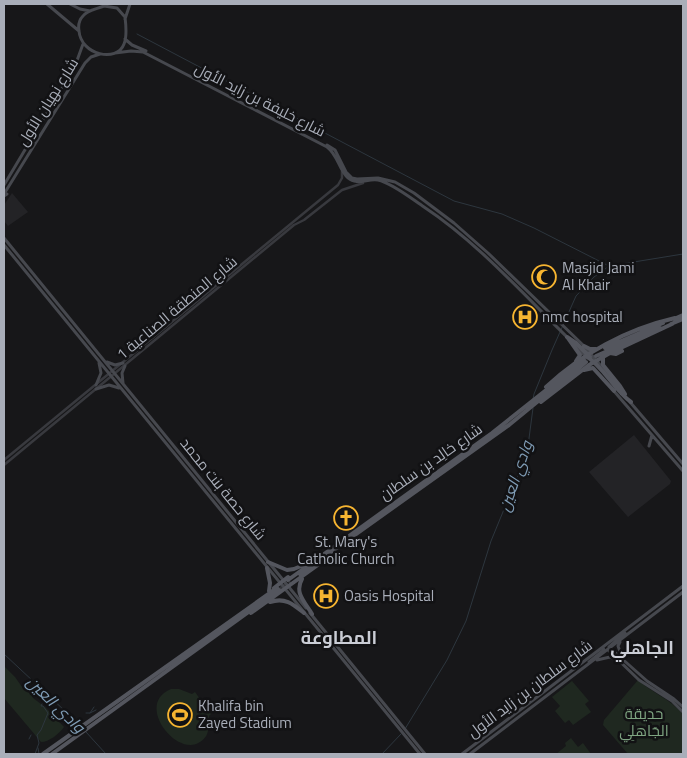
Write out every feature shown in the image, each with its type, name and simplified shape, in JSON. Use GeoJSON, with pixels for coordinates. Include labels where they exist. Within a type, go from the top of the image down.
{"type":"FeatureCollection","features":[{"type":"Feature","properties":{"kind":"main road"},"geometry":{"type":"LineString","coordinates":[[47,4],[79,31]]}},
{"type":"Feature","properties":{"kind":"main road"},"geometry":{"type":"LineString","coordinates":[[70,4],[82,10],[93,10]]}},
{"type":"Feature","properties":{"kind":"main road"},"geometry":{"type":"LineString","coordinates":[[125,20],[120,10],[107,5],[82,16],[79,31],[83,44],[91,51],[100,54],[115,53],[122,48],[125,39],[125,20],[130,4]]}},
{"type":"Feature","properties":{"kind":"main road","name":"شارع خليفة بن زايد الأول"},"geometry":{"type":"LineString","coordinates":[[125,39],[134,46],[330,146],[336,152],[346,172],[352,178],[391,180],[403,186],[479,245],[556,320],[568,336]]}},
{"type":"Feature","properties":{"kind":"main road","name":"شارع نهيان الأول"},"geometry":{"type":"LineString","coordinates":[[4,185],[76,66],[83,44]]}},
{"type":"Feature","properties":{"kind":"main road","name":"شارع خليفة بن زايد الأول"},"geometry":{"type":"LineString","coordinates":[[115,53],[143,52],[327,147],[334,154],[347,177],[353,181],[372,180],[387,184],[424,207],[466,240],[551,322],[584,346],[614,391],[683,471]]}},
{"type":"Feature","properties":{"kind":"main road","name":"شارع نهيان الأول"},"geometry":{"type":"LineString","coordinates":[[5,195],[82,68],[89,58],[100,54]]}},
{"type":"Feature","properties":{"kind":"main road"},"geometry":{"type":"LineString","coordinates":[[80,76],[82,68]]}},
{"type":"Feature","properties":{"kind":"main road"},"geometry":{"type":"LineString","coordinates":[[40,114],[42,120]]}},
{"type":"Feature","properties":{"kind":"main road"},"geometry":{"type":"LineString","coordinates":[[423,200],[410,193],[408,194],[424,207]]}},
{"type":"Feature","properties":{"kind":"main road","name":"شارع حصة بنت محمد"},"geometry":{"type":"LineString","coordinates":[[4,239],[105,362],[124,392],[267,568],[312,614],[395,720],[425,754]]}},
{"type":"Feature","properties":{"kind":"main road","name":"شارع حصة بنت محمد"},"geometry":{"type":"LineString","coordinates":[[4,245],[98,360],[123,384],[268,562],[283,584]]}},
{"type":"Feature","properties":{"kind":"main road"},"geometry":{"type":"LineString","coordinates":[[14,252],[22,251]]}},
{"type":"Feature","properties":{"kind":"main road"},"geometry":{"type":"LineString","coordinates":[[47,291],[50,285]]}},
{"type":"Feature","properties":{"kind":"main road"},"geometry":{"type":"LineString","coordinates":[[64,312],[68,309]]}},
{"type":"Feature","properties":{"kind":"main road","name":"شارع خالِد بن سلطان"},"geometry":{"type":"LineString","coordinates":[[88,725],[522,413],[591,358],[612,344],[683,315]]}},
{"type":"Feature","properties":{"kind":"main road"},"geometry":{"type":"LineString","coordinates":[[584,346],[590,349],[600,348],[626,335],[675,318]]}},
{"type":"Feature","properties":{"kind":"main road","name":"شارع خالِد بن سلطان"},"geometry":{"type":"LineString","coordinates":[[591,358],[615,346],[683,319]]}},
{"type":"Feature","properties":{"kind":"main road"},"geometry":{"type":"LineString","coordinates":[[562,373],[591,358],[603,357],[672,324]]}},
{"type":"Feature","properties":{"kind":"main road"},"geometry":{"type":"LineString","coordinates":[[85,338],[87,332]]}},
{"type":"Feature","properties":{"kind":"main road"},"geometry":{"type":"LineString","coordinates":[[568,336],[591,358],[622,396],[631,402]]}},
{"type":"Feature","properties":{"kind":"main road"},"geometry":{"type":"LineString","coordinates":[[550,389],[562,373],[580,358],[568,336]]}},
{"type":"Feature","properties":{"kind":"main road"},"geometry":{"type":"LineString","coordinates":[[75,344],[81,340]]}},
{"type":"Feature","properties":{"kind":"main road"},"geometry":{"type":"LineString","coordinates":[[566,382],[600,348]]}},
{"type":"Feature","properties":{"kind":"main road"},"geometry":{"type":"LineString","coordinates":[[610,353],[622,352]]}},
{"type":"Feature","properties":{"kind":"main road"},"geometry":{"type":"LineString","coordinates":[[603,357],[603,365],[624,394]]}},
{"type":"Feature","properties":{"kind":"main road","name":"شارع خليفة بن زايد الأول"},"geometry":{"type":"LineString","coordinates":[[591,358],[683,464]]}},
{"type":"Feature","properties":{"kind":"main road"},"geometry":{"type":"LineString","coordinates":[[98,360],[101,373],[96,387],[110,385],[124,392]]}},
{"type":"Feature","properties":{"kind":"main road"},"geometry":{"type":"LineString","coordinates":[[105,362],[114,365],[124,364],[123,384]]}},
{"type":"Feature","properties":{"kind":"main road"},"geometry":{"type":"LineString","coordinates":[[550,389],[566,382],[586,369],[592,368],[614,391]]}},
{"type":"Feature","properties":{"kind":"main road","name":"شارع خالِد بن سلطان"},"geometry":{"type":"LineString","coordinates":[[363,528],[438,471],[522,413]]}},
{"type":"Feature","properties":{"kind":"main road"},"geometry":{"type":"LineString","coordinates":[[649,446],[652,434]]}},
{"type":"Feature","properties":{"kind":"main road"},"geometry":{"type":"LineString","coordinates":[[438,471],[457,453]]}},
{"type":"Feature","properties":{"kind":"main road"},"geometry":{"type":"LineString","coordinates":[[268,562],[286,570],[296,569],[363,528]]}},
{"type":"Feature","properties":{"kind":"main road"},"geometry":{"type":"LineString","coordinates":[[203,644],[247,616],[353,541],[363,528]]}},
{"type":"Feature","properties":{"kind":"main road"},"geometry":{"type":"LineString","coordinates":[[211,635],[215,629],[269,591],[283,584],[308,563]]}},
{"type":"Feature","properties":{"kind":"main road"},"geometry":{"type":"LineString","coordinates":[[267,568],[270,584],[269,591]]}},
{"type":"Feature","properties":{"kind":"main road"},"geometry":{"type":"LineString","coordinates":[[306,574],[300,583],[299,591],[300,597],[312,614]]}},
{"type":"Feature","properties":{"kind":"main road","name":"شارع خالِد بن سلطان"},"geometry":{"type":"LineString","coordinates":[[43,754],[78,732],[203,644],[283,584]]}},
{"type":"Feature","properties":{"kind":"main road","name":"شارع سلطان بن زايد الأول"},"geometry":{"type":"LineString","coordinates":[[607,648],[632,625],[683,586]]}},
{"type":"Feature","properties":{"kind":"main road","name":"شارع حصة بنت محمد"},"geometry":{"type":"LineString","coordinates":[[287,588],[304,613],[395,720]]}},
{"type":"Feature","properties":{"kind":"main road","name":"شارع سلطان بن زايد الأول"},"geometry":{"type":"LineString","coordinates":[[462,754],[607,648],[628,635],[683,592]]}},
{"type":"Feature","properties":{"kind":"main road"},"geometry":{"type":"LineString","coordinates":[[247,616],[270,602],[280,600],[291,602],[304,613]]}},
{"type":"Feature","properties":{"kind":"main road"},"geometry":{"type":"LineString","coordinates":[[328,635],[335,636]]}},
{"type":"Feature","properties":{"kind":"main road"},"geometry":{"type":"LineString","coordinates":[[628,635],[618,646],[622,658],[629,668]]}},
{"type":"Feature","properties":{"kind":"main road"},"geometry":{"type":"LineString","coordinates":[[582,670],[607,648],[644,683],[683,712]]}},
{"type":"Feature","properties":{"kind":"main road"},"geometry":{"type":"LineString","coordinates":[[582,670],[599,659],[614,658],[683,707]]}},
{"type":"Feature","properties":{"kind":"main road","name":"شارع سلطان بن زايد الأول"},"geometry":{"type":"LineString","coordinates":[[470,754],[582,670]]}},
{"type":"Feature","properties":{"kind":"main road","name":"شارع خالِد بن سلطان"},"geometry":{"type":"LineString","coordinates":[[52,754],[78,732]]}},
{"type":"Feature","properties":{"kind":"main road","name":"شارع حصة بنت محمد"},"geometry":{"type":"LineString","coordinates":[[416,746],[420,754]]}},
{"type":"Feature","properties":{"kind":"street","name":"شارع المنطقة الصناعية 1"},"geometry":{"type":"LineString","coordinates":[[124,364],[171,328],[338,185],[342,178],[342,170]]}},
{"type":"Feature","properties":{"kind":"street","name":"شارع المنطقة الصناعية 1"},"geometry":{"type":"LineString","coordinates":[[4,460],[112,374],[271,240],[277,238],[342,190],[372,180]]}},
{"type":"Feature","properties":{"kind":"street"},"geometry":{"type":"LineString","coordinates":[[171,328],[172,323]]}},
{"type":"Feature","properties":{"kind":"street","name":"شارع المنطقة الصناعية 1"},"geometry":{"type":"LineString","coordinates":[[4,465],[86,398],[96,387]]}},
{"type":"Feature","properties":{"kind":"street"},"geometry":{"type":"LineString","coordinates":[[85,404],[86,398]]}},
{"type":"Feature","properties":{"kind":"street"},"geometry":{"type":"LineString","coordinates":[[41,435],[47,435]]}},
{"type":"Feature","properties":{"kind":"street"},"geometry":{"type":"LineString","coordinates":[[30,449],[31,443]]}},
{"type":"Feature","properties":{"kind":"shaded area"},"geometry":{"type":"Polygon","coordinates":[[[12,193],[28,212],[8,226],[4,221],[4,205],[12,193]]]}},
{"type":"Feature","properties":{"kind":"shaded area"},"geometry":{"type":"Polygon","coordinates":[[[634,435],[671,481],[670,484],[628,517],[589,472],[634,435]]]}},
{"type":"Feature","properties":{"kind":"green space"},"geometry":{"type":"Polygon","coordinates":[[[4,666],[22,687],[64,727],[54,737],[41,742],[4,698],[4,666]]]}},
{"type":"Feature","properties":{"kind":"green space","name":"حديقة الجَاهلِي"},"geometry":{"type":"Polygon","coordinates":[[[638,680],[683,714],[683,754],[628,754],[603,725],[604,720],[638,680]]]}},
{"type":"Feature","properties":{"kind":"green space"},"geometry":{"type":"Polygon","coordinates":[[[572,681],[589,701],[585,704],[591,712],[573,725],[569,720],[565,723],[555,711],[560,706],[552,697],[572,681]]]}},
{"type":"Feature","properties":{"kind":"green space"},"geometry":{"type":"Polygon","coordinates":[[[171,689],[179,689],[192,694],[195,692],[211,714],[209,716],[210,721],[208,722],[207,733],[200,742],[191,745],[181,743],[163,727],[158,717],[157,706],[161,696],[171,689]]]}},
{"type":"Feature","properties":{"kind":"green space"},"geometry":{"type":"Polygon","coordinates":[[[571,738],[578,747],[583,743],[591,754],[556,754],[566,746],[565,743],[571,738]]]}},
{"type":"Feature","properties":{"kind":"waterway"},"geometry":{"type":"LineString","coordinates":[[137,34],[454,201],[502,214],[609,266]]}},
{"type":"Feature","properties":{"kind":"waterway","name":"وادي العين"},"geometry":{"type":"LineString","coordinates":[[533,399],[576,296],[594,277],[609,266],[683,254]]}},
{"type":"Feature","properties":{"kind":"waterway","name":"وادي العين"},"geometry":{"type":"LineString","coordinates":[[405,729],[447,660],[466,621],[491,541],[528,446],[533,408]]}},
{"type":"Feature","properties":{"kind":"waterway","name":"وادي العين"},"geometry":{"type":"LineString","coordinates":[[4,654],[80,725]]}},
{"type":"Feature","properties":{"kind":"waterway"},"geometry":{"type":"LineString","coordinates":[[35,754],[39,743],[37,735],[48,713],[41,706],[42,704]]}},
{"type":"Feature","properties":{"kind":"waterway"},"geometry":{"type":"LineString","coordinates":[[90,713],[94,707]]}},
{"type":"Feature","properties":{"kind":"waterway"},"geometry":{"type":"LineString","coordinates":[[86,713],[96,710]]}},
{"type":"Feature","properties":{"kind":"waterway","name":"وادي العين"},"geometry":{"type":"LineString","coordinates":[[55,713],[58,711],[63,713]]}},
{"type":"Feature","properties":{"kind":"waterway","name":"وادي العين"},"geometry":{"type":"LineString","coordinates":[[86,732],[106,754]]}},
{"type":"Feature","properties":{"kind":"waterway","name":"وادي العين"},"geometry":{"type":"LineString","coordinates":[[382,754],[401,734]]}},
{"type":"Feature","properties":{"kind":"waterway"},"geometry":{"type":"LineString","coordinates":[[29,739],[31,735]]}},
{"type":"Feature","properties":{"kind":"waterway"},"geometry":{"type":"LineString","coordinates":[[38,748],[39,754]]}},
{"type":"Feature","properties":{"kind":"tunnel"},"geometry":{"type":"LineString","coordinates":[[279,590],[290,581]]}},
{"type":"Feature","properties":{"kind":"place","name":"Masjid Jami Al Khair"},"geometry":{"type":"Point","coordinates":[544,277]}},
{"type":"Feature","properties":{"kind":"place","name":"nmc hospital"},"geometry":{"type":"Point","coordinates":[525,317]}},
{"type":"Feature","properties":{"kind":"place","name":"St. Mary's Catholic Church"},"geometry":{"type":"Point","coordinates":[346,518]}},
{"type":"Feature","properties":{"kind":"place","name":"Oasis Hospital"},"geometry":{"type":"Point","coordinates":[326,596]}},
{"type":"Feature","properties":{"kind":"place","name":"Khalifa bin Zayed Stadium"},"geometry":{"type":"Point","coordinates":[180,715]}},
{"type":"Feature","properties":{"kind":"district","name":"المطاوعة"},"geometry":{"type":"Point","coordinates":[339,638]}},
{"type":"Feature","properties":{"kind":"district","name":"الجاهلي"},"geometry":{"type":"Point","coordinates":[642,648]}}]}
